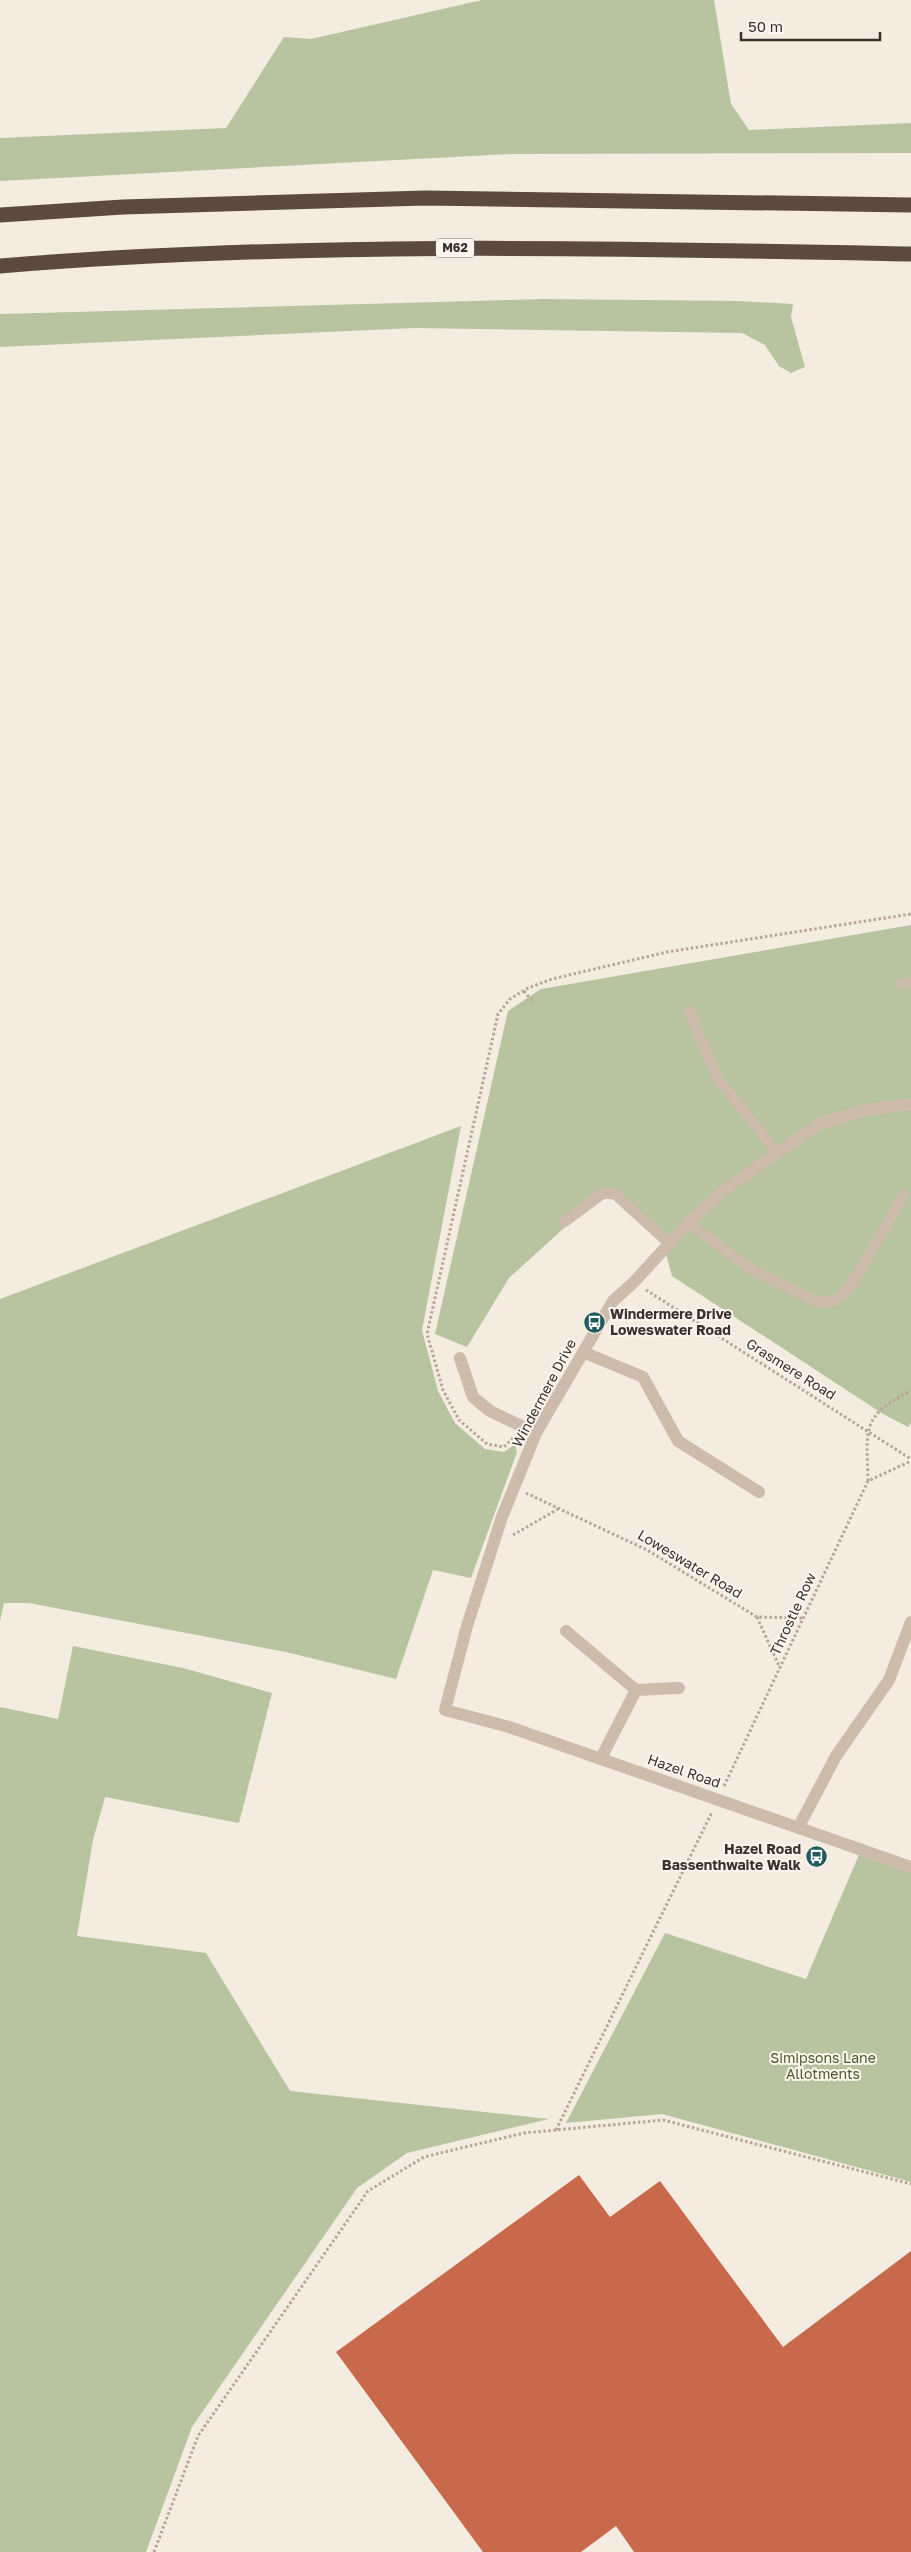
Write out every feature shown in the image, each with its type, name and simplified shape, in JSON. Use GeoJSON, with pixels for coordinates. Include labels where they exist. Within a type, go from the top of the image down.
{"type":"FeatureCollection","features":[{"type":"Feature","properties":{"kind":"highway"},"geometry":{"type":"LineString","coordinates":[[0,215],[123,207],[425,198],[911,204]]}},
{"type":"Feature","properties":{"kind":"highway","name":"M62"},"geometry":{"type":"LineString","coordinates":[[0,266],[201,255],[434,248],[911,254]]}},
{"type":"Feature","properties":{"kind":"street","name":"Windermere Drive"},"geometry":{"type":"LineString","coordinates":[[444,1710],[467,1626],[493,1546],[536,1433],[613,1301],[634,1282],[688,1223],[725,1189],[777,1152],[821,1123],[866,1110],[911,1104]]}},
{"type":"Feature","properties":{"kind":"street"},"geometry":{"type":"LineString","coordinates":[[583,1352],[643,1377],[678,1441],[759,1492]]}},
{"type":"Feature","properties":{"kind":"street"},"geometry":{"type":"LineString","coordinates":[[460,1358],[473,1397],[490,1411],[536,1433]]}},
{"type":"Feature","properties":{"kind":"street"},"geometry":{"type":"LineString","coordinates":[[798,1828],[836,1756],[889,1680],[911,1622]]}},
{"type":"Feature","properties":{"kind":"street"},"geometry":{"type":"LineString","coordinates":[[566,1631],[636,1690],[679,1688]]}},
{"type":"Feature","properties":{"kind":"street"},"geometry":{"type":"LineString","coordinates":[[601,1758],[636,1690]]}},
{"type":"Feature","properties":{"kind":"street","name":"Hazel Road"},"geometry":{"type":"LineString","coordinates":[[444,1710],[509,1727],[911,1867]]}},
{"type":"Feature","properties":{"kind":"lane"},"geometry":{"type":"LineString","coordinates":[[689,1011],[718,1079],[777,1152]]}},
{"type":"Feature","properties":{"kind":"lane"},"geometry":{"type":"LineString","coordinates":[[564,1222],[603,1193],[615,1194],[670,1244]]}},
{"type":"Feature","properties":{"kind":"lane"},"geometry":{"type":"LineString","coordinates":[[688,1223],[754,1271],[819,1303],[835,1300],[850,1287],[904,1195]]}},
{"type":"Feature","properties":{"kind":"path"},"geometry":{"type":"LineString","coordinates":[[524,1428],[504,1446],[486,1444],[459,1420],[443,1390],[427,1334],[498,1014],[510,999],[552,979],[667,952],[911,914]]}},
{"type":"Feature","properties":{"kind":"path"},"geometry":{"type":"LineString","coordinates":[[524,991],[534,1003]]}},
{"type":"Feature","properties":{"kind":"path","name":"Grasmere Road"},"geometry":{"type":"LineString","coordinates":[[634,1282],[911,1460]]}},
{"type":"Feature","properties":{"kind":"path"},"geometry":{"type":"LineString","coordinates":[[911,1391],[882,1407],[874,1415],[867,1431],[868,1481],[911,1460]]}},
{"type":"Feature","properties":{"kind":"path","name":"Throstle Row"},"geometry":{"type":"LineString","coordinates":[[556,2130],[718,1799],[868,1481]]}},
{"type":"Feature","properties":{"kind":"path","name":"Loweswater Road"},"geometry":{"type":"LineString","coordinates":[[514,1488],[647,1550],[757,1617]]}},
{"type":"Feature","properties":{"kind":"path"},"geometry":{"type":"LineString","coordinates":[[493,1546],[558,1509]]}},
{"type":"Feature","properties":{"kind":"path"},"geometry":{"type":"LineString","coordinates":[[780,1668],[757,1617],[804,1618]]}},
{"type":"Feature","properties":{"kind":"path"},"geometry":{"type":"LineString","coordinates":[[154,2552],[198,2436],[368,2192],[424,2157],[524,2133],[662,2120],[911,2184]]}},
{"type":"Feature","properties":{"kind":"green space"},"geometry":{"type":"Polygon","coordinates":[[[482,0],[714,0],[731,104],[749,130],[911,123],[911,153],[511,154],[0,181],[0,138],[226,128],[284,37],[311,39],[482,0]]]}},
{"type":"Feature","properties":{"kind":"green space"},"geometry":{"type":"Polygon","coordinates":[[[543,299],[739,301],[793,304],[791,317],[805,367],[791,373],[779,366],[765,345],[742,333],[415,328],[0,347],[0,314],[543,299]]]}},
{"type":"Feature","properties":{"kind":"green space"},"geometry":{"type":"Polygon","coordinates":[[[911,925],[911,1423],[908,1427],[883,1414],[672,1276],[659,1228],[616,1198],[595,1200],[509,1278],[467,1347],[435,1334],[508,1011],[541,989],[911,925]]]}},
{"type":"Feature","properties":{"kind":"green space"},"geometry":{"type":"Polygon","coordinates":[[[461,1126],[422,1330],[438,1391],[455,1423],[485,1449],[504,1452],[515,1444],[517,1452],[471,1578],[433,1570],[396,1679],[286,1652],[29,1603],[4,1603],[0,1621],[0,1299],[461,1126]]]}},
{"type":"Feature","properties":{"kind":"green space"},"geometry":{"type":"Polygon","coordinates":[[[73,1646],[183,1668],[272,1693],[239,1823],[105,1797],[93,1840],[77,1936],[206,1953],[290,2091],[549,2119],[407,2153],[357,2188],[192,2427],[146,2552],[0,2552],[0,1707],[58,1719],[73,1646]]]}},
{"type":"Feature","properties":{"kind":"green space","name":"Simipsons Lane Allotments"},"geometry":{"type":"Polygon","coordinates":[[[861,1850],[911,1867],[911,2182],[662,2114],[566,2123],[665,1933],[806,1979],[861,1850]]]}},
{"type":"Feature","properties":{"kind":"building"},"geometry":{"type":"Polygon","coordinates":[[[579,2175],[610,2217],[660,2181],[783,2347],[911,2251],[911,2552],[634,2552],[616,2526],[581,2552],[483,2552],[336,2352],[579,2175]]]}},
{"type":"Feature","properties":{"kind":"place","name":"Windermere Drive Loweswater Road"},"geometry":{"type":"Point","coordinates":[594,1322]}},
{"type":"Feature","properties":{"kind":"place","name":"Hazel Road Bassenthwaite Walk"},"geometry":{"type":"Point","coordinates":[817,1857]}}]}
